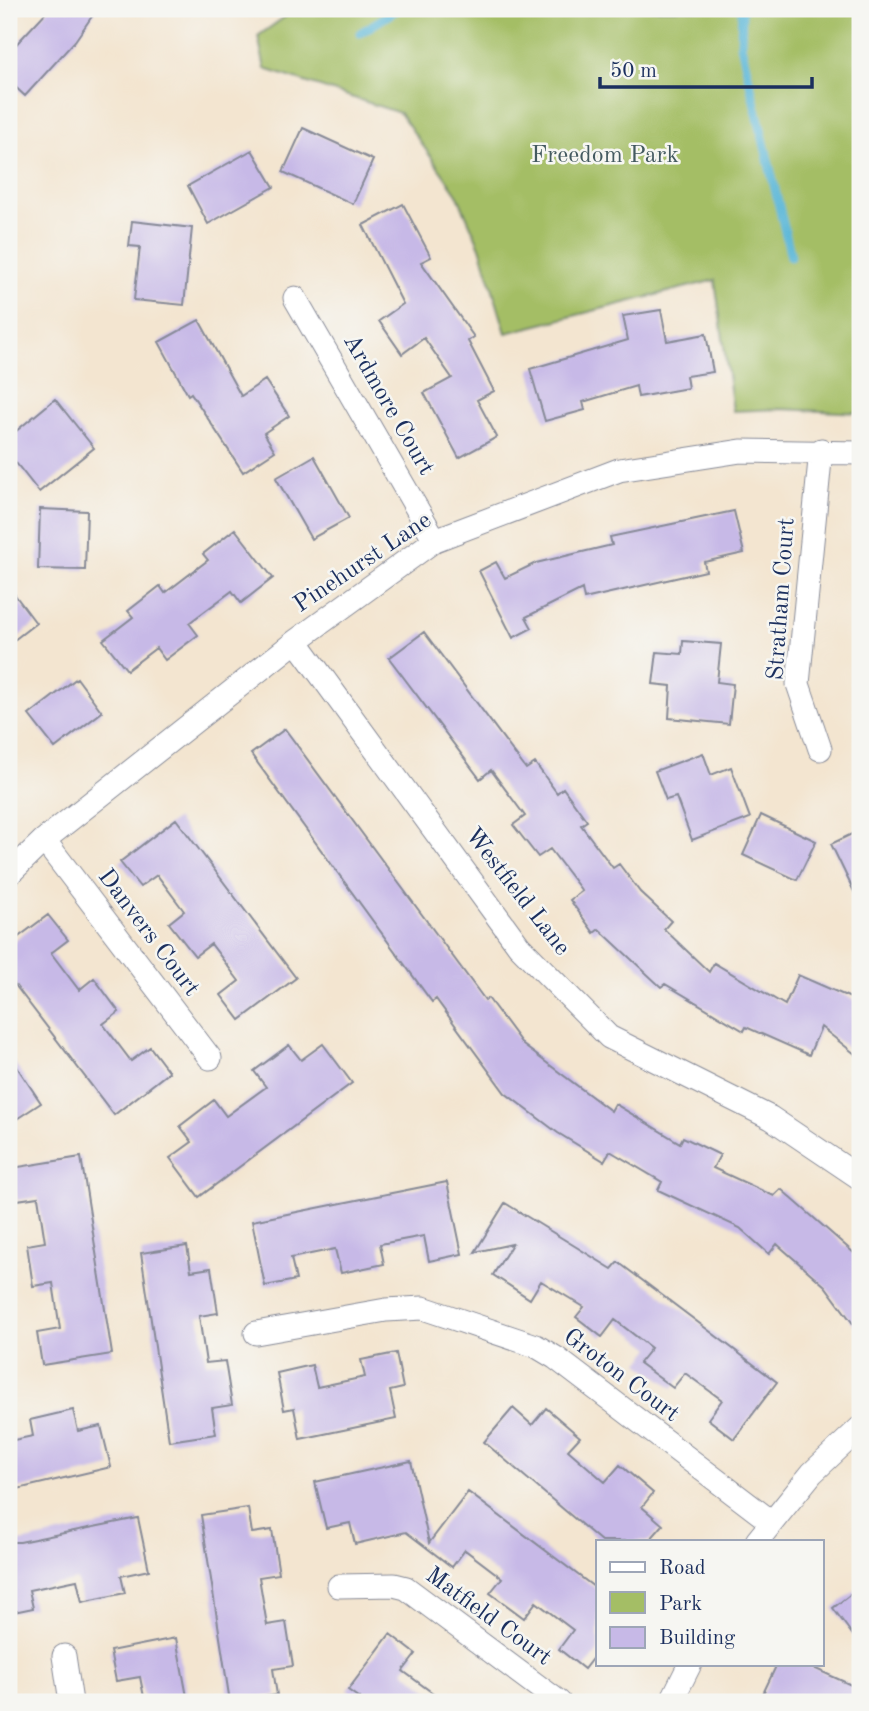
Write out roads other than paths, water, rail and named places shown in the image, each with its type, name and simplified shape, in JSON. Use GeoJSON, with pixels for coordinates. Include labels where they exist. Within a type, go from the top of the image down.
{"type":"FeatureCollection","features":[{"type":"Feature","properties":{"kind":"street","name":"Ardmore Court"},"geometry":{"type":"LineString","coordinates":[[295,298],[435,540]]}},
{"type":"Feature","properties":{"kind":"street","name":"Pinehurst Lane"},"geometry":{"type":"LineString","coordinates":[[9,874],[44,840],[296,640],[435,540],[619,470],[741,451],[821,450],[860,453]]}},
{"type":"Feature","properties":{"kind":"street","name":"Stratham Court"},"geometry":{"type":"LineString","coordinates":[[820,749],[798,684],[821,450]]}},
{"type":"Feature","properties":{"kind":"street","name":"Westfield Lane"},"geometry":{"type":"LineString","coordinates":[[296,640],[519,946],[609,1037],[771,1118],[860,1178]]}},
{"type":"Feature","properties":{"kind":"street","name":"Danvers Court"},"geometry":{"type":"LineString","coordinates":[[44,840],[210,1058]]}},
{"type":"Feature","properties":{"kind":"street","name":"Groton Court"},"geometry":{"type":"LineString","coordinates":[[256,1333],[386,1310],[423,1308],[536,1346],[556,1358],[770,1521]]}},
{"type":"Feature","properties":{"kind":"street"},"geometry":{"type":"LineString","coordinates":[[758,1540],[770,1521],[812,1473],[860,1428]]}},
{"type":"Feature","properties":{"kind":"street","name":"Matfield Court"},"geometry":{"type":"LineString","coordinates":[[339,1586],[394,1585],[406,1588],[559,1702]]}},
{"type":"Feature","properties":{"kind":"street"},"geometry":{"type":"LineString","coordinates":[[64,1656],[71,1702]]}},
{"type":"Feature","properties":{"kind":"street"},"geometry":{"type":"LineString","coordinates":[[671,1702],[689,1666]]}},
{"type":"Feature","properties":{"kind":"waterway"},"geometry":{"type":"LineString","coordinates":[[360,33],[398,9]]}},
{"type":"Feature","properties":{"kind":"waterway"},"geometry":{"type":"LineString","coordinates":[[742,9],[741,45],[791,257]]}},
{"type":"Feature","properties":{"kind":"park label","name":"Freedom Park"},"geometry":{"type":"Point","coordinates":[605,156]}}]}
